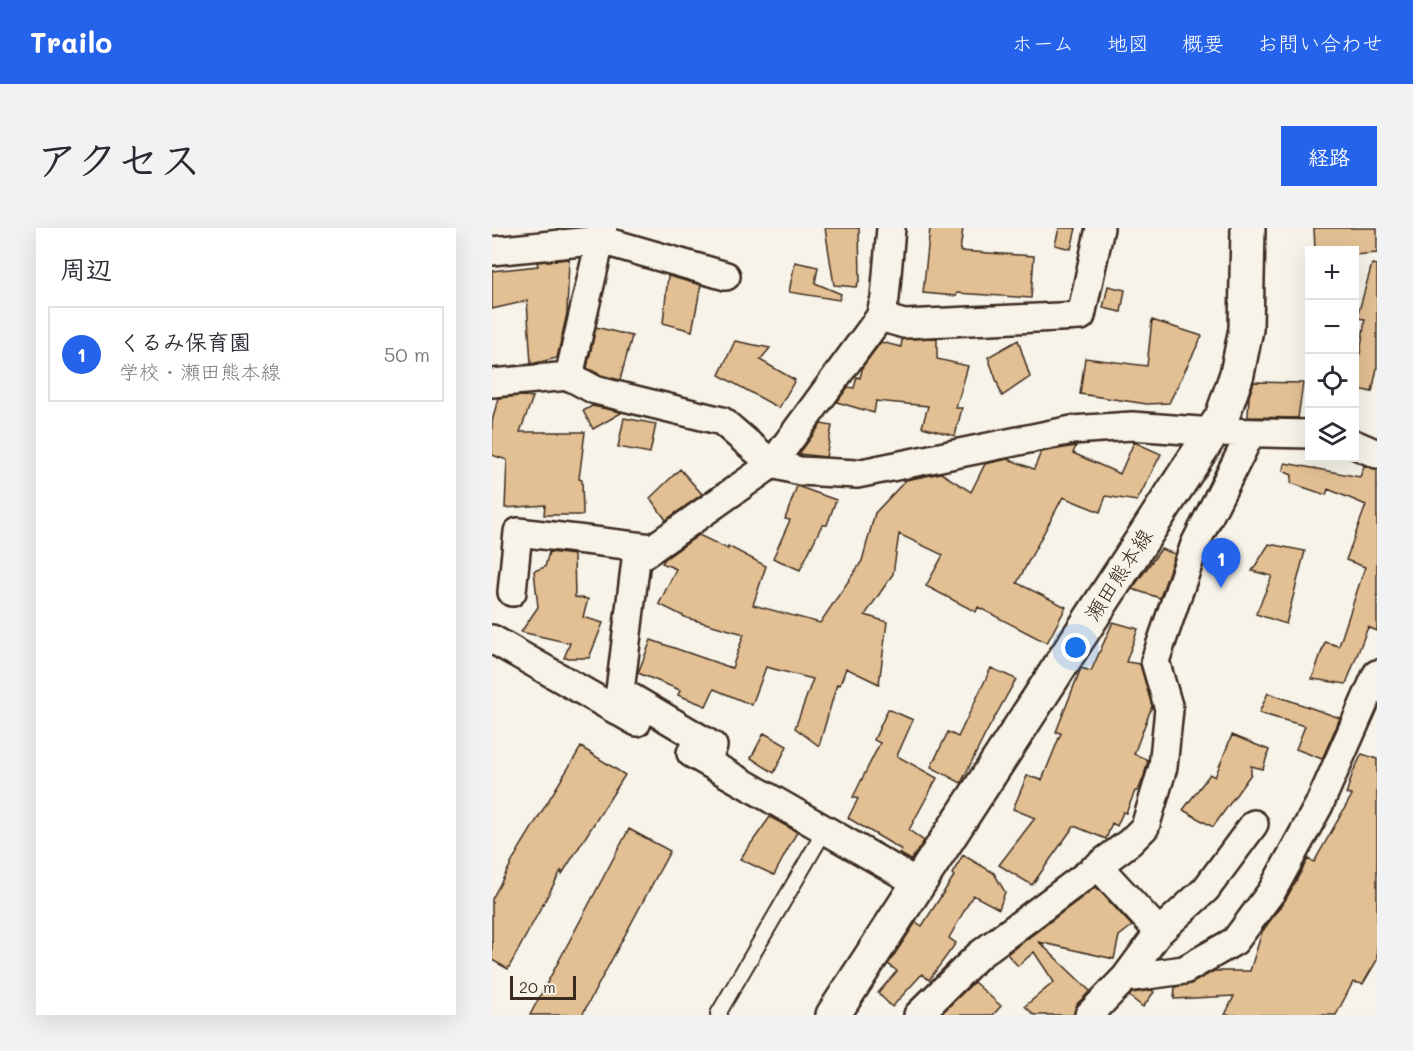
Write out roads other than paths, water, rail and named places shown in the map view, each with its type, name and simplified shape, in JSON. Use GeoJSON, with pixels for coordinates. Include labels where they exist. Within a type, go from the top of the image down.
{"type":"FeatureCollection","features":[{"type":"Feature","properties":{"kind":"main road","name":"瀬田熊本線"},"geometry":{"type":"LineString","coordinates":[[833,1015],[1222,417],[1237,374],[1246,329],[1248,228]]}},
{"type":"Feature","properties":{"kind":"street"},"geometry":{"type":"LineString","coordinates":[[706,761],[713,746],[620,691],[636,560],[772,464],[880,317],[885,298],[891,228]]}},
{"type":"Feature","properties":{"kind":"street"},"geometry":{"type":"LineString","coordinates":[[880,317],[904,324],[1081,316],[1100,228]]}},
{"type":"Feature","properties":{"kind":"street"},"geometry":{"type":"LineString","coordinates":[[569,376],[602,234]]}},
{"type":"Feature","properties":{"kind":"street"},"geometry":{"type":"LineString","coordinates":[[492,251],[602,234],[726,276]]}},
{"type":"Feature","properties":{"kind":"street"},"geometry":{"type":"LineString","coordinates":[[492,382],[569,376],[595,390],[723,422],[772,464],[800,471],[857,474],[1072,430],[1132,426],[1213,432],[1305,434]]}},
{"type":"Feature","properties":{"kind":"street"},"geometry":{"type":"LineString","coordinates":[[918,1015],[980,955],[1130,842],[1145,826],[1163,766],[1169,709],[1155,661],[1195,544],[1251,433]]}},
{"type":"Feature","properties":{"kind":"street"},"geometry":{"type":"LineString","coordinates":[[1359,446],[1377,454]]}},
{"type":"Feature","properties":{"kind":"street"},"geometry":{"type":"LineString","coordinates":[[512,592],[518,532],[652,548]]}},
{"type":"Feature","properties":{"kind":"street"},"geometry":{"type":"LineString","coordinates":[[492,639],[918,883]]}},
{"type":"Feature","properties":{"kind":"street"},"geometry":{"type":"LineString","coordinates":[[1125,978],[1184,970],[1235,942],[1272,891],[1319,805],[1377,674]]}},
{"type":"Feature","properties":{"kind":"street"},"geometry":{"type":"LineString","coordinates":[[1089,1015],[1125,978],[1159,932],[1206,889],[1254,824]]}},
{"type":"Feature","properties":{"kind":"street"},"geometry":{"type":"LineString","coordinates":[[1098,866],[1159,932]]}},
{"type":"Feature","properties":{"kind":"lane"},"geometry":{"type":"LineString","coordinates":[[720,1015],[718,1014],[825,830]]}},
{"type":"Feature","properties":{"kind":"place","name":"くるみ保育園"},"geometry":{"type":"Point","coordinates":[1221,588]}}]}
